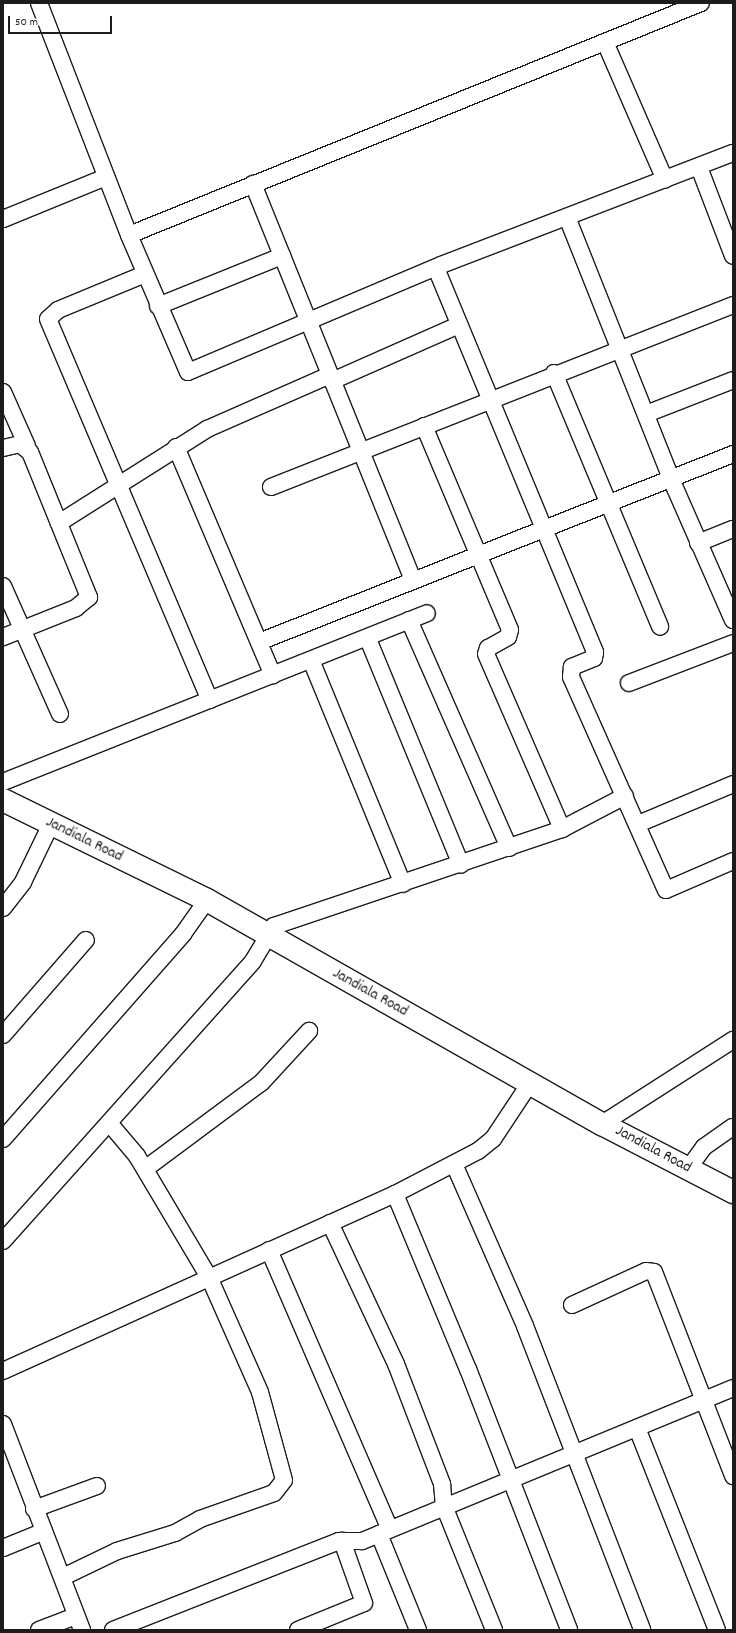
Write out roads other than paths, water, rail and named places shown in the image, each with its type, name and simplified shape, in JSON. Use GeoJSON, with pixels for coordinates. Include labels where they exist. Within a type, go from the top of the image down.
{"type":"FeatureCollection","features":[{"type":"Feature","properties":{"kind":"street"},"geometry":{"type":"LineString","coordinates":[[39,3],[129,235],[158,306],[188,372],[436,268],[733,153]]}},
{"type":"Feature","properties":{"kind":"street"},"geometry":{"type":"LineString","coordinates":[[129,235],[701,3]]}},
{"type":"Feature","properties":{"kind":"street"},"geometry":{"type":"LineString","coordinates":[[605,42],[665,180]]}},
{"type":"Feature","properties":{"kind":"street"},"geometry":{"type":"LineString","coordinates":[[699,167],[733,256]]}},
{"type":"Feature","properties":{"kind":"street"},"geometry":{"type":"LineString","coordinates":[[3,219],[106,177]]}},
{"type":"Feature","properties":{"kind":"street"},"geometry":{"type":"LineString","coordinates":[[253,184],[413,581]]}},
{"type":"Feature","properties":{"kind":"street"},"geometry":{"type":"LineString","coordinates":[[567,217],[671,479],[733,620]]}},
{"type":"Feature","properties":{"kind":"street"},"geometry":{"type":"LineString","coordinates":[[158,306],[282,256]]}},
{"type":"Feature","properties":{"kind":"street"},"geometry":{"type":"LineString","coordinates":[[436,268],[543,530],[595,652],[594,658],[572,667],[571,677],[638,824],[666,890],[733,861]]}},
{"type":"Feature","properties":{"kind":"street"},"geometry":{"type":"LineString","coordinates":[[145,274],[48,317],[210,700]]}},
{"type":"Feature","properties":{"kind":"street"},"geometry":{"type":"LineString","coordinates":[[271,487],[554,373],[733,305]]}},
{"type":"Feature","properties":{"kind":"street"},"geometry":{"type":"LineString","coordinates":[[59,523],[176,447],[207,429],[459,325]]}},
{"type":"Feature","properties":{"kind":"street"},"geometry":{"type":"LineString","coordinates":[[554,373],[660,627]]}},
{"type":"Feature","properties":{"kind":"street"},"geometry":{"type":"LineString","coordinates":[[646,414],[733,380]]}},
{"type":"Feature","properties":{"kind":"street"},"geometry":{"type":"LineString","coordinates":[[3,392],[27,446],[89,597],[76,608],[3,637]]}},
{"type":"Feature","properties":{"kind":"street"},"geometry":{"type":"LineString","coordinates":[[424,426],[480,555],[510,630],[508,637],[488,648],[486,654],[562,829]]}},
{"type":"Feature","properties":{"kind":"street"},"geometry":{"type":"LineString","coordinates":[[3,448],[20,444],[27,446]]}},
{"type":"Feature","properties":{"kind":"street"},"geometry":{"type":"LineString","coordinates":[[176,447],[273,675]]}},
{"type":"Feature","properties":{"kind":"street"},"geometry":{"type":"LineString","coordinates":[[259,642],[733,454]]}},
{"type":"Feature","properties":{"kind":"street"},"geometry":{"type":"LineString","coordinates":[[698,543],[733,530]]}},
{"type":"Feature","properties":{"kind":"street"},"geometry":{"type":"LineString","coordinates":[[3,586],[21,630],[60,714]]}},
{"type":"Feature","properties":{"kind":"street"},"geometry":{"type":"LineString","coordinates":[[3,782],[311,660],[368,639],[427,613]]}},
{"type":"Feature","properties":{"kind":"street"},"geometry":{"type":"LineString","coordinates":[[409,620],[509,848]]}},
{"type":"Feature","properties":{"kind":"street"},"geometry":{"type":"LineString","coordinates":[[368,639],[461,865]]}},
{"type":"Feature","properties":{"kind":"street"},"geometry":{"type":"LineString","coordinates":[[629,683],[733,643]]}},
{"type":"Feature","properties":{"kind":"street"},"geometry":{"type":"LineString","coordinates":[[311,660],[403,884]]}},
{"type":"Feature","properties":{"kind":"street"},"geometry":{"type":"LineString","coordinates":[[638,824],[733,784]]}},
{"type":"Feature","properties":{"kind":"street"},"geometry":{"type":"LineString","coordinates":[[3,1241],[110,1124],[253,961],[274,926],[461,865],[562,829],[625,796]]}},
{"type":"Feature","properties":{"kind":"street","name":"Jandiala Road"},"geometry":{"type":"LineString","coordinates":[[3,800],[207,900],[267,936],[602,1124],[733,1192]]}},
{"type":"Feature","properties":{"kind":"street"},"geometry":{"type":"LineString","coordinates":[[3,908],[22,882],[51,824]]}},
{"type":"Feature","properties":{"kind":"street"},"geometry":{"type":"LineString","coordinates":[[3,1139],[183,934],[207,900]]}},
{"type":"Feature","properties":{"kind":"street"},"geometry":{"type":"LineString","coordinates":[[3,1035],[86,940]]}},
{"type":"Feature","properties":{"kind":"street"},"geometry":{"type":"LineString","coordinates":[[145,1169],[261,1083],[309,1031]]}},
{"type":"Feature","properties":{"kind":"street"},"geometry":{"type":"LineString","coordinates":[[602,1124],[733,1040]]}},
{"type":"Feature","properties":{"kind":"street"},"geometry":{"type":"LineString","coordinates":[[3,1371],[210,1279],[269,1250],[395,1194],[454,1164],[493,1139],[530,1083]]}},
{"type":"Feature","properties":{"kind":"street"},"geometry":{"type":"LineString","coordinates":[[63,1577],[117,1551],[175,1533],[200,1519],[274,1493],[283,1484],[260,1392],[210,1279],[145,1169],[110,1124]]}},
{"type":"Feature","properties":{"kind":"street"},"geometry":{"type":"LineString","coordinates":[[688,1169],[704,1147],[733,1127]]}},
{"type":"Feature","properties":{"kind":"street"},"geometry":{"type":"LineString","coordinates":[[454,1164],[525,1326],[572,1454],[642,1630]]}},
{"type":"Feature","properties":{"kind":"street"},"geometry":{"type":"LineString","coordinates":[[395,1194],[511,1479],[569,1630]]}},
{"type":"Feature","properties":{"kind":"street"},"geometry":{"type":"LineString","coordinates":[[330,1223],[396,1364],[442,1484],[444,1506],[494,1630]]}},
{"type":"Feature","properties":{"kind":"street"},"geometry":{"type":"LineString","coordinates":[[269,1250],[385,1531],[418,1630]]}},
{"type":"Feature","properties":{"kind":"street"},"geometry":{"type":"LineString","coordinates":[[572,1305],[652,1271],[733,1476]]}},
{"type":"Feature","properties":{"kind":"street"},"geometry":{"type":"LineString","coordinates":[[113,1630],[342,1541],[354,1543],[385,1531],[733,1388]]}},
{"type":"Feature","properties":{"kind":"street"},"geometry":{"type":"LineString","coordinates":[[3,1424],[42,1532],[63,1577],[79,1623],[39,1630]]}},
{"type":"Feature","properties":{"kind":"street"},"geometry":{"type":"LineString","coordinates":[[637,1428],[717,1630]]}},
{"type":"Feature","properties":{"kind":"street"},"geometry":{"type":"LineString","coordinates":[[34,1509],[97,1486]]}},
{"type":"Feature","properties":{"kind":"street"},"geometry":{"type":"LineString","coordinates":[[3,1548],[42,1532]]}},
{"type":"Feature","properties":{"kind":"street"},"geometry":{"type":"LineString","coordinates":[[298,1630],[364,1603],[342,1541]]}}]}
